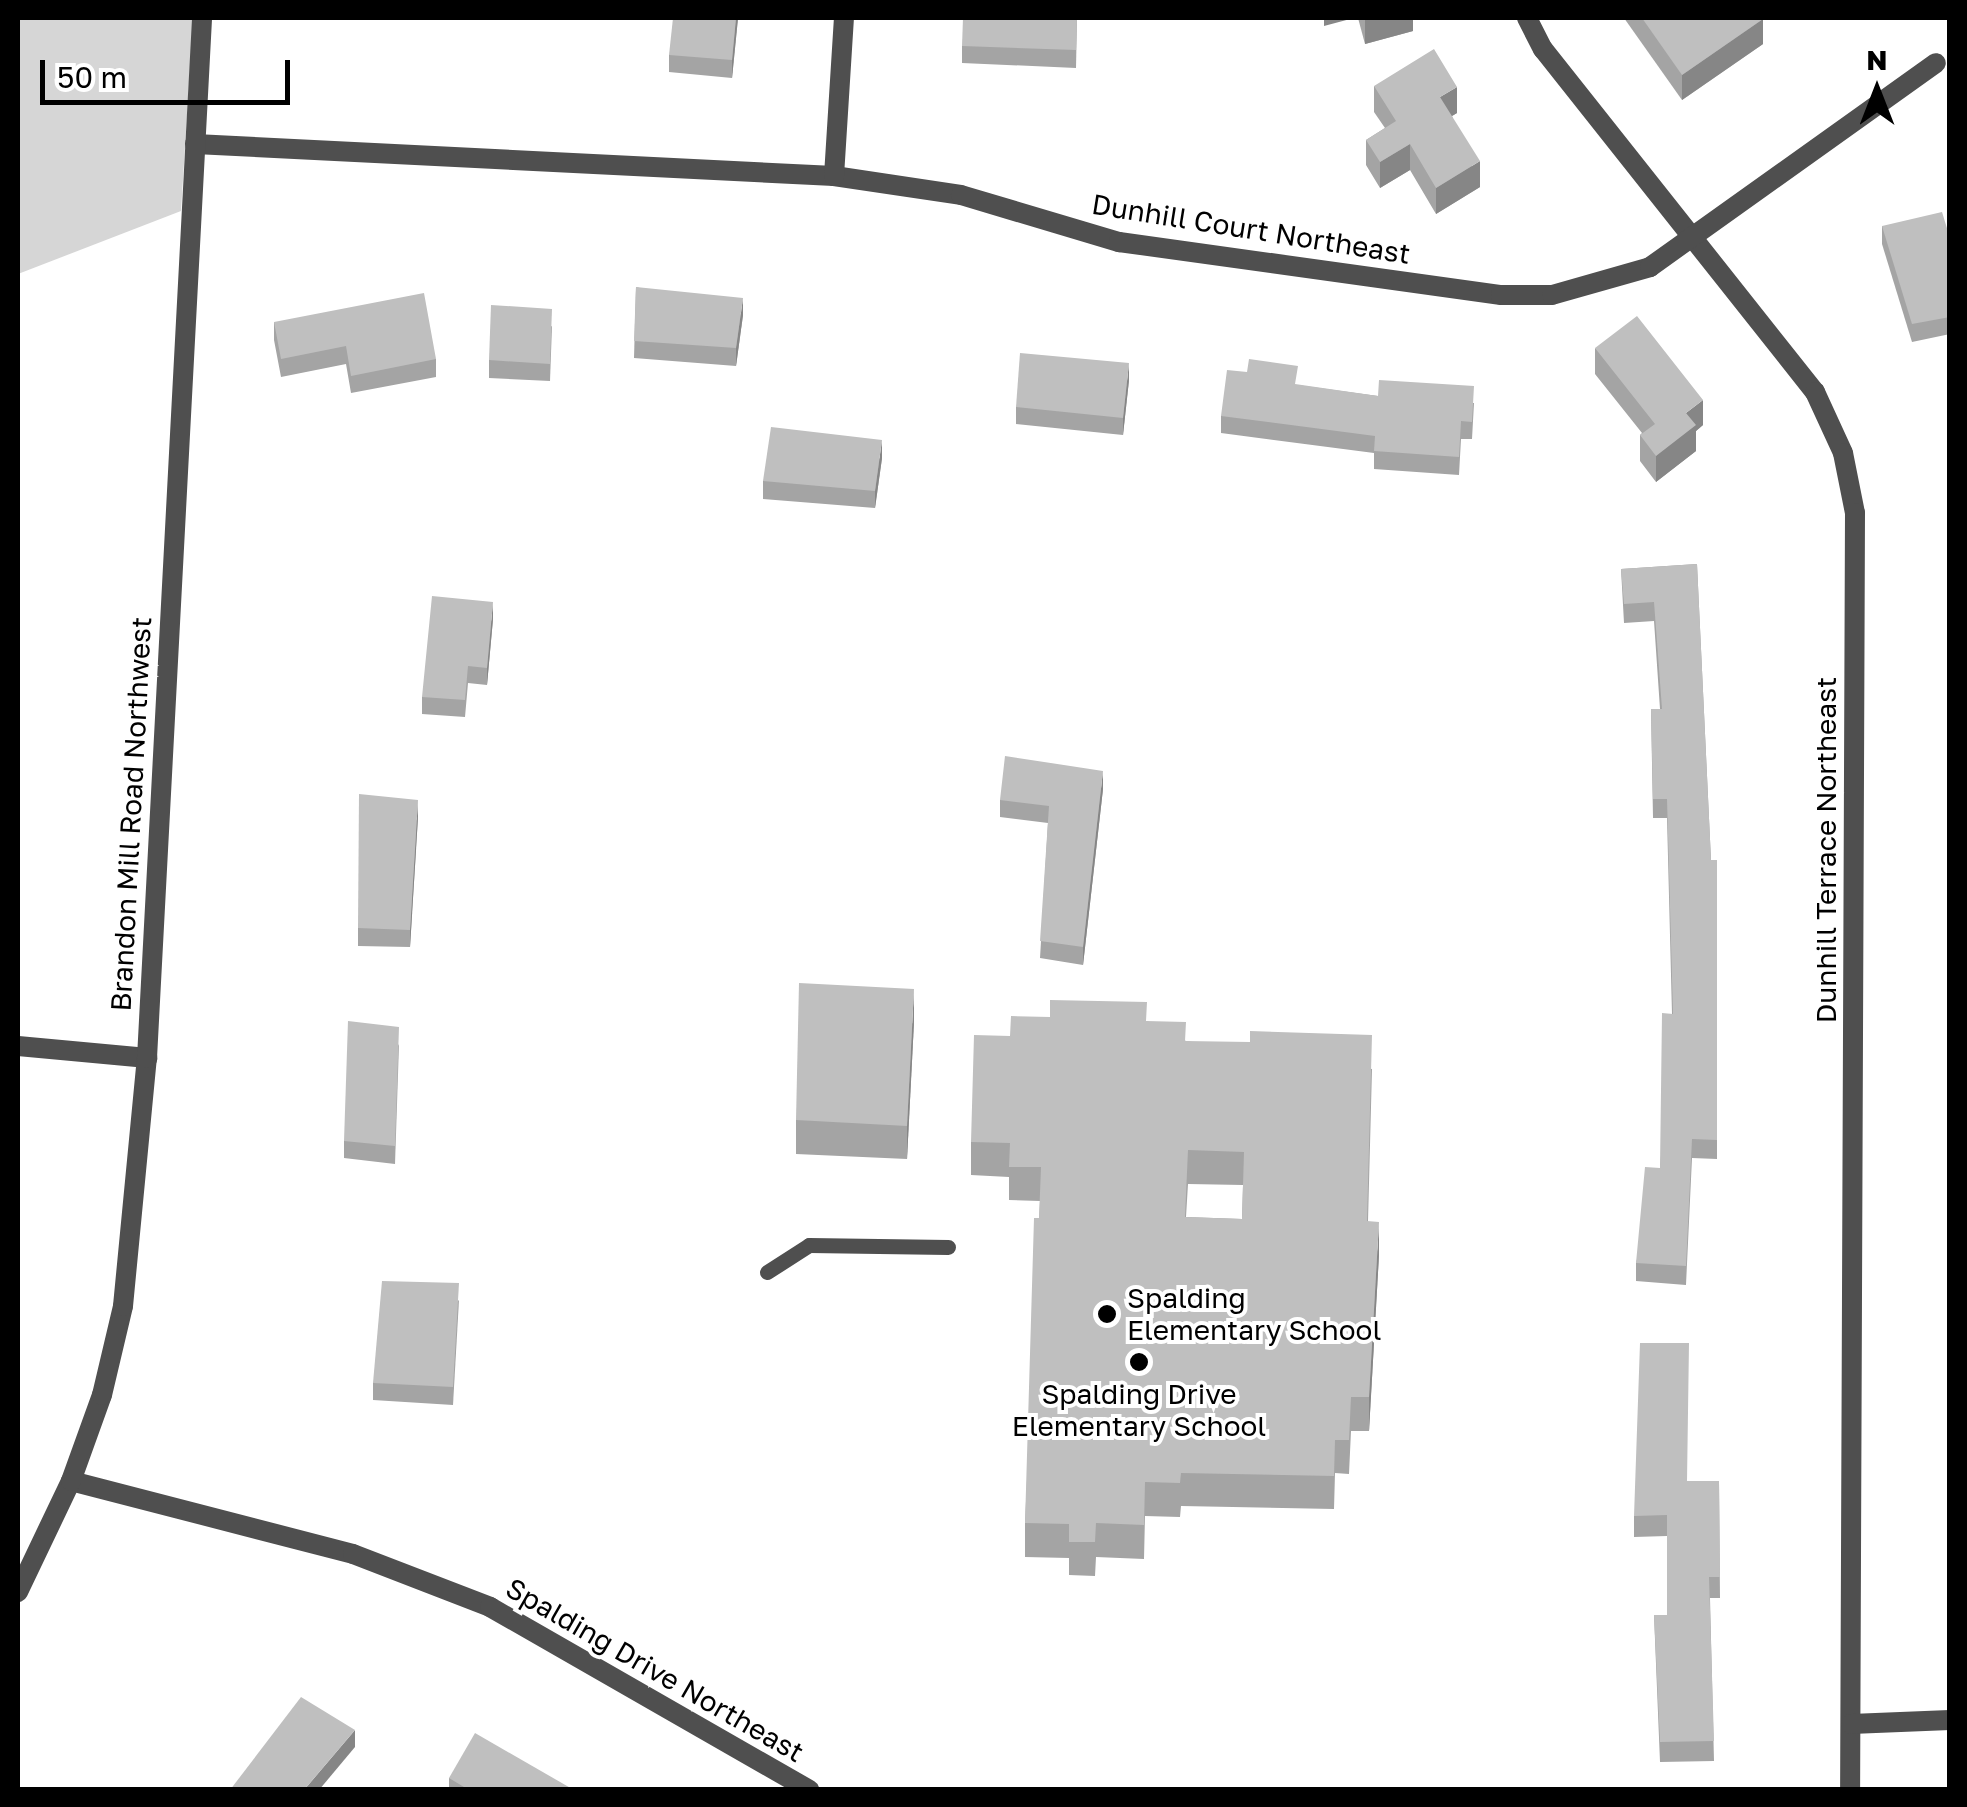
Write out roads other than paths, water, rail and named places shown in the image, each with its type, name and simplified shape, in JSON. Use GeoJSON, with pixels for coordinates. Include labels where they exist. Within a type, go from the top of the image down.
{"type":"FeatureCollection","features":[{"type":"Feature","properties":{"kind":"street","name":"Brandon Mill Road Northwest"},"geometry":{"type":"LineString","coordinates":[[18,1592],[71,1481],[102,1395],[124,1306],[146,1058],[202,18]]}},
{"type":"Feature","properties":{"kind":"street"},"geometry":{"type":"LineString","coordinates":[[834,176],[844,18]]}},
{"type":"Feature","properties":{"kind":"street","name":"Dunhill Terrace Northeast"},"geometry":{"type":"LineString","coordinates":[[1527,18],[1543,49],[1816,392],[1843,453],[1855,512],[1850,1790]]}},
{"type":"Feature","properties":{"kind":"street","name":"Dunhill Court Northeast"},"geometry":{"type":"LineString","coordinates":[[195,144],[834,176],[961,195],[1119,242],[1501,295],[1602,284],[1694,240],[1936,63]]}},
{"type":"Feature","properties":{"kind":"street"},"geometry":{"type":"LineString","coordinates":[[18,1046],[146,1058]]}},
{"type":"Feature","properties":{"kind":"street","name":"Spalding Drive Northeast"},"geometry":{"type":"LineString","coordinates":[[71,1481],[353,1554],[490,1607],[808,1790]]}},
{"type":"Feature","properties":{"kind":"street"},"geometry":{"type":"LineString","coordinates":[[1851,1724],[1950,1720]]}},
{"type":"Feature","properties":{"kind":"lane"},"geometry":{"type":"LineString","coordinates":[[767,1272],[810,1245],[948,1247]]}},
{"type":"Feature","properties":{"kind":"place","name":"Spalding Elementary School"},"geometry":{"type":"Point","coordinates":[1107,1314]}},
{"type":"Feature","properties":{"kind":"place","name":"Spalding Drive Elementary School"},"geometry":{"type":"Point","coordinates":[1139,1362]}}]}
